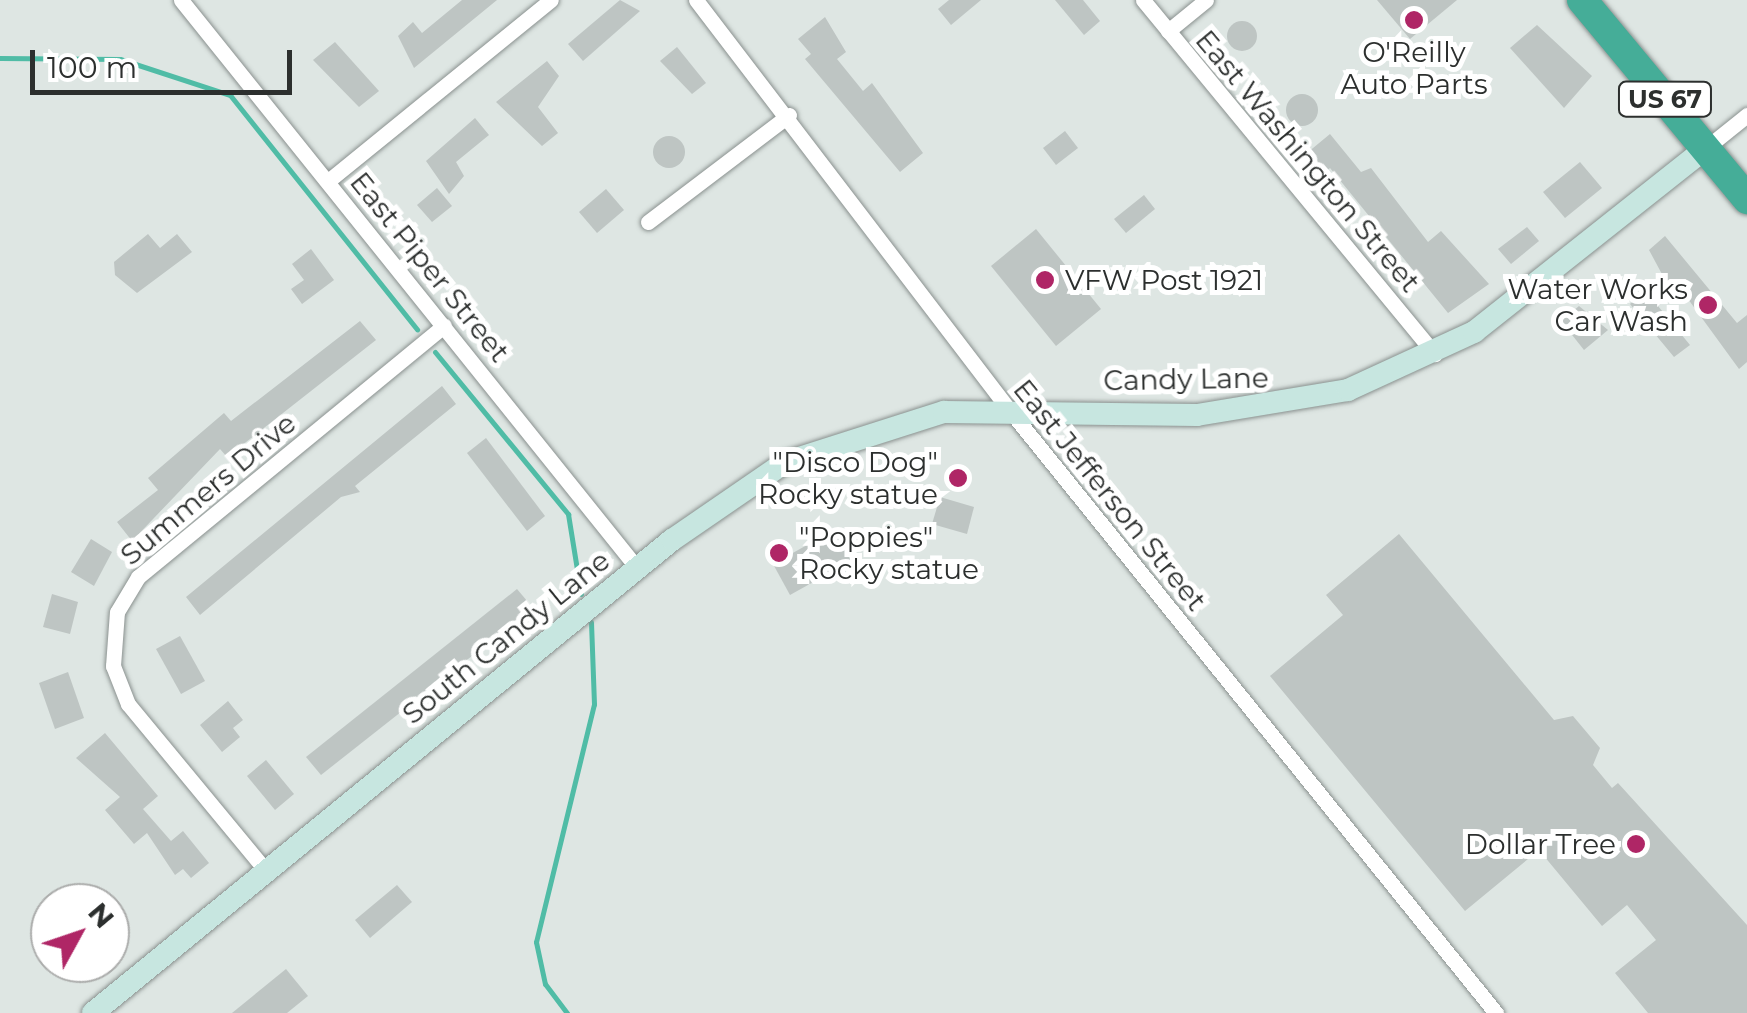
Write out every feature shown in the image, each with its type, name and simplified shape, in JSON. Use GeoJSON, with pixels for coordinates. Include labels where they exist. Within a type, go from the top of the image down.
{"type":"FeatureCollection","features":[{"type":"Feature","properties":{"kind":"highway","name":"US 67"},"geometry":{"type":"LineString","coordinates":[[1582,0],[1747,198]]}},
{"type":"Feature","properties":{"kind":"main road","name":"Candy Lane"},"geometry":{"type":"LineString","coordinates":[[1007,407],[1244,412],[1329,397],[1435,354],[1492,320],[1706,148]]}},
{"type":"Feature","properties":{"kind":"main road","name":"South Candy Lane"},"geometry":{"type":"LineString","coordinates":[[93,1013],[637,568],[800,456],[913,417],[1007,407]]}},
{"type":"Feature","properties":{"kind":"street","name":"East Piper Street"},"geometry":{"type":"LineString","coordinates":[[181,0],[637,568]]}},
{"type":"Feature","properties":{"kind":"street"},"geometry":{"type":"LineString","coordinates":[[328,181],[551,0]]}},
{"type":"Feature","properties":{"kind":"street","name":"East Jefferson Street"},"geometry":{"type":"LineString","coordinates":[[696,0],[789,114],[1007,407],[1496,1013]]}},
{"type":"Feature","properties":{"kind":"street","name":"East Washington Street"},"geometry":{"type":"LineString","coordinates":[[1143,0],[1435,354]]}},
{"type":"Feature","properties":{"kind":"street"},"geometry":{"type":"LineString","coordinates":[[1168,31],[1206,0]]}},
{"type":"Feature","properties":{"kind":"street"},"geometry":{"type":"LineString","coordinates":[[648,222],[789,114]]}},
{"type":"Feature","properties":{"kind":"street"},"geometry":{"type":"LineString","coordinates":[[1706,148],[1747,115]]}},
{"type":"Feature","properties":{"kind":"street","name":"Summers Drive"},"geometry":{"type":"LineString","coordinates":[[267,872],[128,704],[112,666],[117,612],[138,576],[444,326]]}},
{"type":"Feature","properties":{"kind":"building"},"geometry":{"type":"Polygon","coordinates":[[[462,0],[497,0],[414,68],[398,36],[413,22],[422,33],[462,0]]]}},
{"type":"Feature","properties":{"kind":"building"},"geometry":{"type":"Polygon","coordinates":[[[620,0],[640,11],[583,61],[568,44],[620,0]]]}},
{"type":"Feature","properties":{"kind":"building"},"geometry":{"type":"Polygon","coordinates":[[[949,0],[981,0],[951,25],[938,9],[949,0]]]}},
{"type":"Feature","properties":{"kind":"building"},"geometry":{"type":"Polygon","coordinates":[[[1055,0],[1083,0],[1100,21],[1084,35],[1055,0]]]}},
{"type":"Feature","properties":{"kind":"building","name":"O'Reilly Auto Parts"},"geometry":{"type":"Polygon","coordinates":[[[1377,0],[1457,0],[1410,39],[1377,0]]]}},
{"type":"Feature","properties":{"kind":"building"},"geometry":{"type":"Polygon","coordinates":[[[825,17],[846,52],[837,59],[863,91],[872,83],[923,153],[900,172],[805,59],[811,54],[798,39],[825,17]]]}},
{"type":"Feature","properties":{"kind":"building"},"geometry":{"type":"Polygon","coordinates":[[[1242,21],[1253,25],[1257,36],[1253,47],[1242,51],[1231,47],[1227,36],[1231,25],[1242,21]]]}},
{"type":"Feature","properties":{"kind":"building"},"geometry":{"type":"Polygon","coordinates":[[[1537,25],[1592,76],[1564,108],[1510,48],[1537,25]]]}},
{"type":"Feature","properties":{"kind":"building"},"geometry":{"type":"Polygon","coordinates":[[[335,42],[379,91],[359,107],[313,60],[335,42]]]}},
{"type":"Feature","properties":{"kind":"building"},"geometry":{"type":"Polygon","coordinates":[[[677,47],[706,83],[692,94],[660,61],[677,47]]]}},
{"type":"Feature","properties":{"kind":"building"},"geometry":{"type":"Polygon","coordinates":[[[547,61],[559,76],[538,107],[558,133],[542,146],[496,102],[547,61]]]}},
{"type":"Feature","properties":{"kind":"building"},"geometry":{"type":"Polygon","coordinates":[[[1302,94],[1313,99],[1318,110],[1313,121],[1302,126],[1291,121],[1286,110],[1291,99],[1302,94]]]}},
{"type":"Feature","properties":{"kind":"building"},"geometry":{"type":"Polygon","coordinates":[[[475,118],[489,135],[456,162],[464,176],[449,194],[426,161],[475,118]]]}},
{"type":"Feature","properties":{"kind":"building"},"geometry":{"type":"Polygon","coordinates":[[[1065,131],[1078,148],[1056,165],[1043,148],[1065,131]]]}},
{"type":"Feature","properties":{"kind":"building"},"geometry":{"type":"Polygon","coordinates":[[[1330,134],[1361,172],[1371,168],[1428,242],[1441,231],[1489,284],[1448,313],[1330,168],[1324,173],[1307,153],[1330,134]]]}},
{"type":"Feature","properties":{"kind":"building"},"geometry":{"type":"Polygon","coordinates":[[[669,136],[680,141],[685,152],[680,163],[669,168],[658,163],[653,152],[658,141],[669,136]]]}},
{"type":"Feature","properties":{"kind":"building"},"geometry":{"type":"Polygon","coordinates":[[[1580,162],[1602,188],[1565,218],[1543,192],[1580,162]]]}},
{"type":"Feature","properties":{"kind":"building"},"geometry":{"type":"Polygon","coordinates":[[[437,188],[452,206],[432,222],[417,205],[437,188]]]}},
{"type":"Feature","properties":{"kind":"building"},"geometry":{"type":"Polygon","coordinates":[[[606,189],[624,210],[597,233],[579,212],[606,189]]]}},
{"type":"Feature","properties":{"kind":"building"},"geometry":{"type":"Polygon","coordinates":[[[1144,195],[1155,209],[1126,233],[1114,219],[1144,195]]]}},
{"type":"Feature","properties":{"kind":"building"},"geometry":{"type":"Polygon","coordinates":[[[1527,227],[1539,241],[1511,264],[1498,249],[1527,227]]]}},
{"type":"Feature","properties":{"kind":"building"},"geometry":{"type":"Polygon","coordinates":[[[1036,229],[1101,309],[1056,346],[991,266],[1036,229]]]}},
{"type":"Feature","properties":{"kind":"building"},"geometry":{"type":"Polygon","coordinates":[[[148,234],[160,248],[177,234],[192,252],[137,293],[115,275],[114,262],[148,234]]]}},
{"type":"Feature","properties":{"kind":"building","name":"Water Works Car Wash"},"geometry":{"type":"Polygon","coordinates":[[[1665,236],[1737,323],[1747,315],[1747,362],[1739,369],[1680,288],[1658,306],[1690,345],[1674,357],[1630,304],[1663,276],[1649,250],[1665,236]]]}},
{"type":"Feature","properties":{"kind":"building"},"geometry":{"type":"Polygon","coordinates":[[[311,249],[334,280],[302,304],[291,289],[304,280],[292,264],[311,249]]]}},
{"type":"Feature","properties":{"kind":"building"},"geometry":{"type":"Polygon","coordinates":[[[1579,306],[1608,330],[1584,350],[1561,321],[1579,306]]]}},
{"type":"Feature","properties":{"kind":"building"},"geometry":{"type":"Polygon","coordinates":[[[360,321],[376,340],[227,457],[220,449],[132,541],[117,522],[158,490],[148,478],[224,413],[231,421],[360,321]]]}},
{"type":"Feature","properties":{"kind":"building"},"geometry":{"type":"Polygon","coordinates":[[[442,386],[456,404],[355,486],[360,492],[341,497],[200,615],[186,597],[442,386]]]}},
{"type":"Feature","properties":{"kind":"building"},"geometry":{"type":"Polygon","coordinates":[[[486,438],[545,516],[527,531],[467,453],[486,438]]]}},
{"type":"Feature","properties":{"kind":"building"},"geometry":{"type":"Polygon","coordinates":[[[940,497],[974,507],[967,534],[932,524],[940,497]]]}},
{"type":"Feature","properties":{"kind":"building"},"geometry":{"type":"Polygon","coordinates":[[[834,530],[851,561],[790,595],[773,564],[834,530]]]}},
{"type":"Feature","properties":{"kind":"building"},"geometry":{"type":"Polygon","coordinates":[[[1399,534],[1554,720],[1573,716],[1600,748],[1593,765],[1612,788],[1618,783],[1747,925],[1747,1013],[1648,1013],[1615,973],[1656,940],[1627,905],[1602,926],[1539,850],[1465,911],[1270,676],[1343,615],[1326,595],[1399,534]]]}},
{"type":"Feature","properties":{"kind":"building"},"geometry":{"type":"Polygon","coordinates":[[[91,539],[112,552],[94,586],[71,572],[91,539]]]}},
{"type":"Feature","properties":{"kind":"building"},"geometry":{"type":"Polygon","coordinates":[[[517,589],[533,608],[321,775],[306,757],[517,589]]]}},
{"type":"Feature","properties":{"kind":"building"},"geometry":{"type":"Polygon","coordinates":[[[52,594],[78,602],[70,634],[43,627],[52,594]]]}},
{"type":"Feature","properties":{"kind":"building"},"geometry":{"type":"Polygon","coordinates":[[[180,636],[205,681],[181,694],[156,649],[180,636]]]}},
{"type":"Feature","properties":{"kind":"building"},"geometry":{"type":"Polygon","coordinates":[[[68,672],[84,718],[55,729],[39,683],[68,672]]]}},
{"type":"Feature","properties":{"kind":"building"},"geometry":{"type":"Polygon","coordinates":[[[228,701],[243,720],[233,728],[240,737],[222,752],[200,725],[228,701]]]}},
{"type":"Feature","properties":{"kind":"building"},"geometry":{"type":"Polygon","coordinates":[[[105,733],[158,796],[143,809],[171,841],[183,831],[209,863],[191,878],[183,869],[175,875],[147,833],[134,844],[105,810],[120,797],[76,758],[105,733]]]}},
{"type":"Feature","properties":{"kind":"building"},"geometry":{"type":"Polygon","coordinates":[[[266,760],[294,794],[275,810],[247,776],[266,760]]]}},
{"type":"Feature","properties":{"kind":"building"},"geometry":{"type":"Polygon","coordinates":[[[397,885],[412,902],[370,938],[355,920],[397,885]]]}},
{"type":"Feature","properties":{"kind":"building"},"geometry":{"type":"Polygon","coordinates":[[[286,969],[308,996],[287,1013],[232,1013],[286,969]]]}},
{"type":"Feature","properties":{"kind":"waterway"},"geometry":{"type":"LineString","coordinates":[[0,58],[120,59],[230,95],[417,329]]}},
{"type":"Feature","properties":{"kind":"waterway"},"geometry":{"type":"LineString","coordinates":[[435,352],[568,514],[581,594]]}},
{"type":"Feature","properties":{"kind":"waterway"},"geometry":{"type":"LineString","coordinates":[[567,1013],[545,984],[536,942],[594,704],[591,622]]}},
{"type":"Feature","properties":{"kind":"place","name":"O'Reilly Auto Parts"},"geometry":{"type":"Point","coordinates":[1414,20]}},
{"type":"Feature","properties":{"kind":"place","name":"VFW Post 1921"},"geometry":{"type":"Point","coordinates":[1045,280]}},
{"type":"Feature","properties":{"kind":"place","name":"Water Works Car Wash"},"geometry":{"type":"Point","coordinates":[1708,305]}},
{"type":"Feature","properties":{"kind":"place","name":"\"Disco Dog\" Rocky statue"},"geometry":{"type":"Point","coordinates":[958,478]}},
{"type":"Feature","properties":{"kind":"place","name":"\"Poppies\" Rocky statue"},"geometry":{"type":"Point","coordinates":[779,553]}},
{"type":"Feature","properties":{"kind":"place","name":"Dollar Tree"},"geometry":{"type":"Point","coordinates":[1636,844]}}]}
